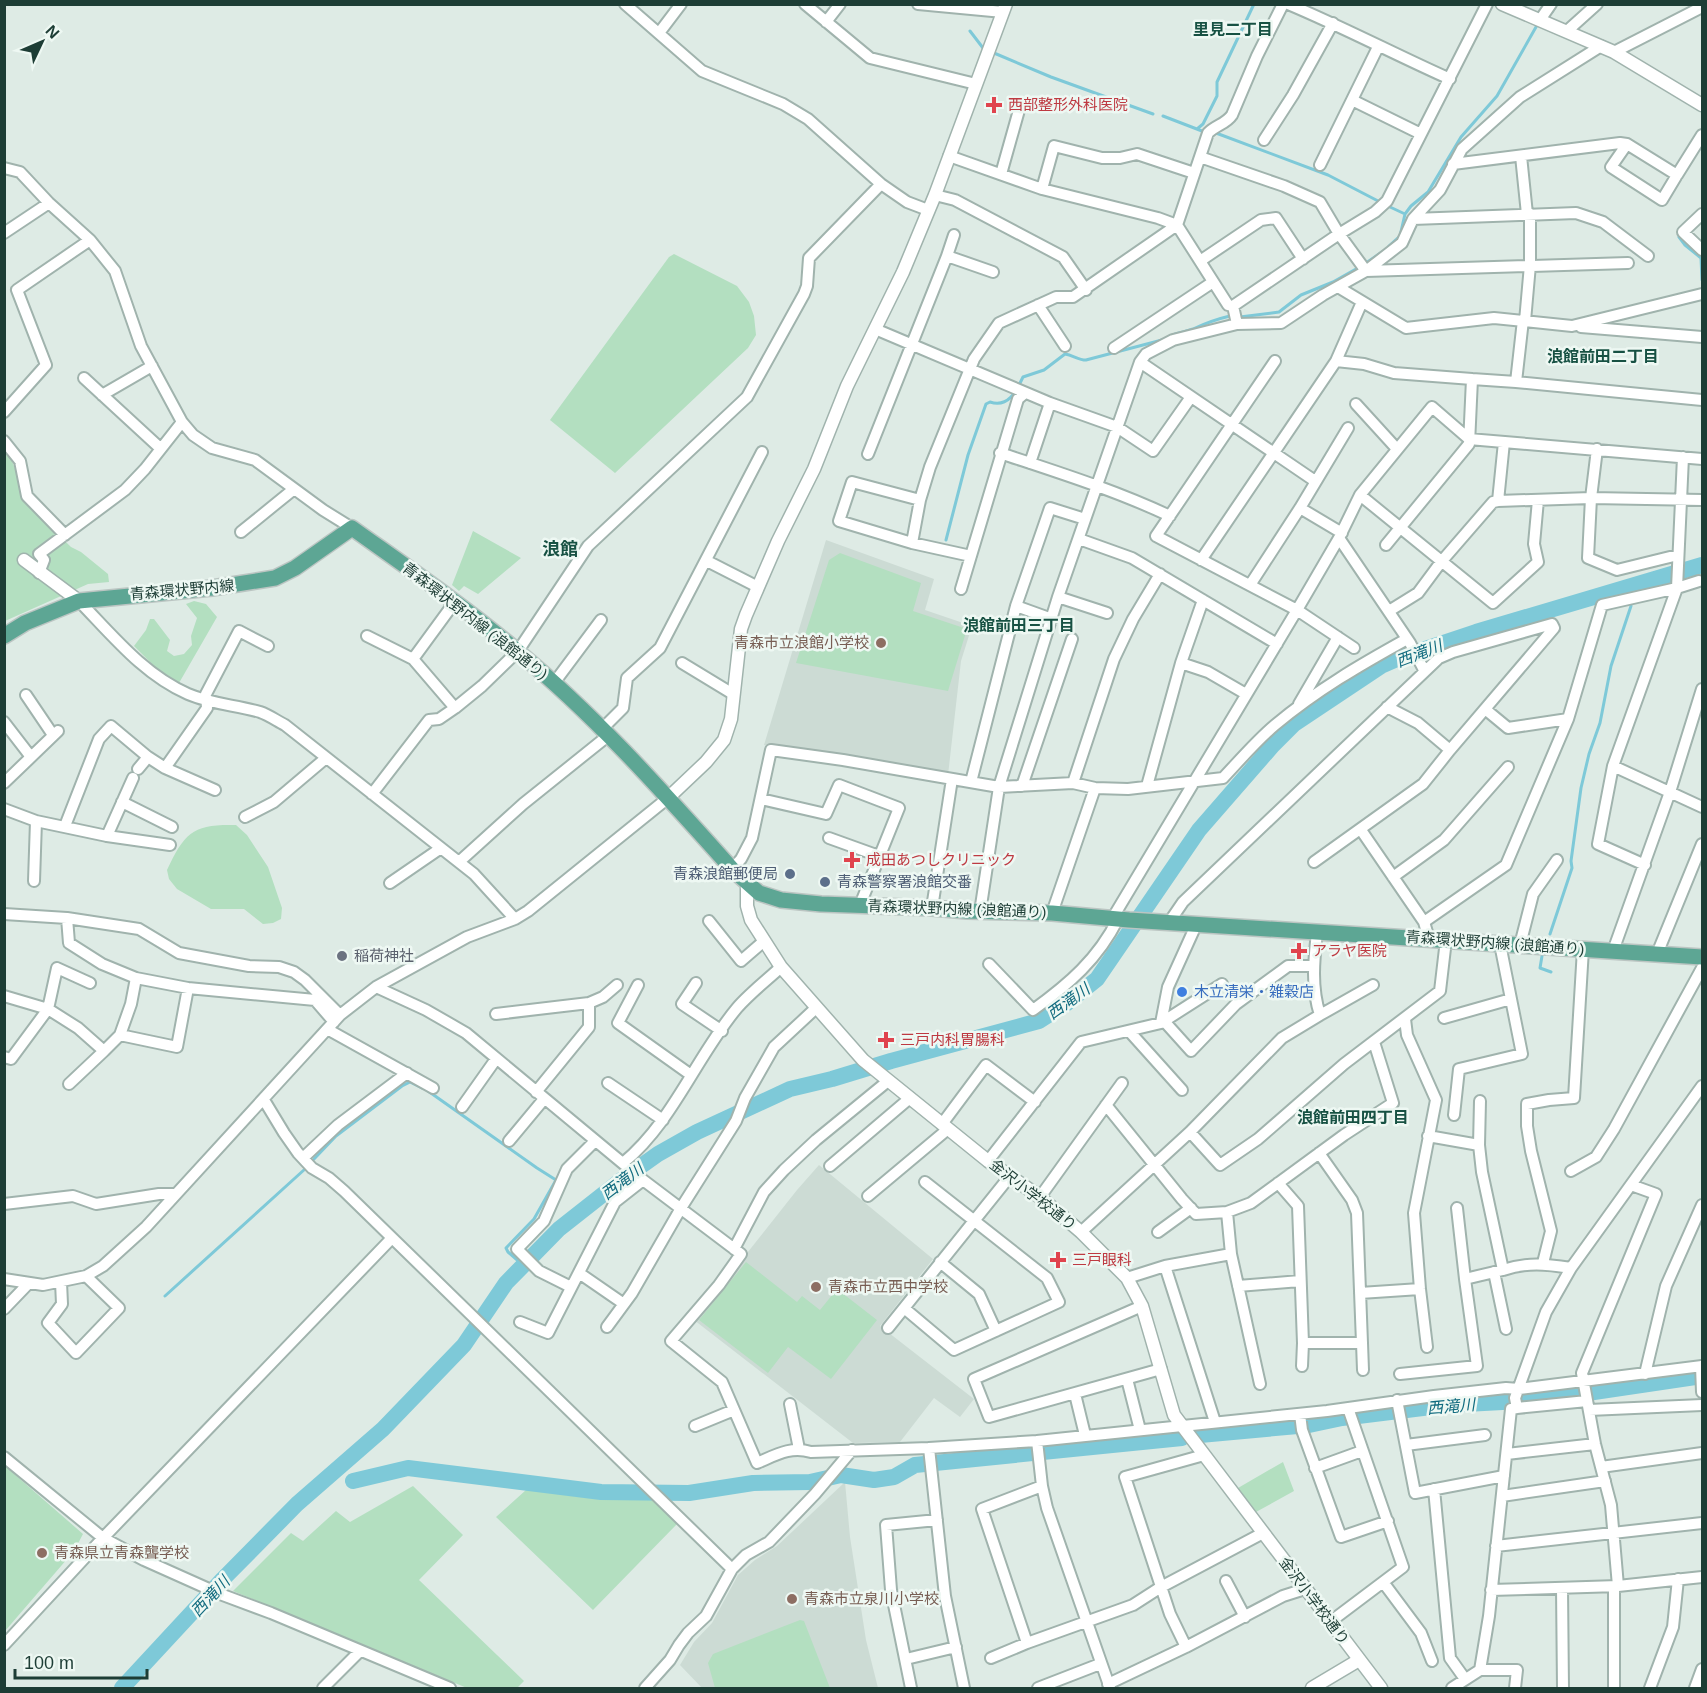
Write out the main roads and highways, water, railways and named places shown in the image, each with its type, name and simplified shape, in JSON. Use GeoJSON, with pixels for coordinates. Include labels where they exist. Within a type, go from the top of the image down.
{"type":"FeatureCollection","features":[{"type":"Feature","properties":{"kind":"main road","name":"青森環状野内線"},"geometry":{"type":"LineString","coordinates":[[4,636],[34,620],[80,601],[263,582],[285,574],[352,528]]}},
{"type":"Feature","properties":{"kind":"main road","name":"青森環状野内線 (浪館通り)"},"geometry":{"type":"LineString","coordinates":[[352,528],[518,651],[554,683],[606,731],[732,869],[747,884],[767,897],[781,900],[980,912],[1052,913],[1702,957]]}},
{"type":"Feature","properties":{"kind":"waterway"},"geometry":{"type":"LineString","coordinates":[[1197,129],[1203,124],[1217,96],[1217,82],[1254,4]]}},
{"type":"Feature","properties":{"kind":"waterway"},"geometry":{"type":"LineString","coordinates":[[1552,12],[1557,4]]}},
{"type":"Feature","properties":{"kind":"waterway"},"geometry":{"type":"LineString","coordinates":[[1389,246],[1400,236],[1405,214],[1428,192],[1461,137],[1497,96],[1536,27]]}},
{"type":"Feature","properties":{"kind":"waterway"},"geometry":{"type":"LineString","coordinates":[[970,31],[983,48]]}},
{"type":"Feature","properties":{"kind":"waterway"},"geometry":{"type":"LineString","coordinates":[[994,53],[1051,77],[1153,114]]}},
{"type":"Feature","properties":{"kind":"waterway"},"geometry":{"type":"LineString","coordinates":[[1163,116],[1202,131]]}},
{"type":"Feature","properties":{"kind":"waterway"},"geometry":{"type":"LineString","coordinates":[[1216,133],[1328,175],[1380,202]]}},
{"type":"Feature","properties":{"kind":"waterway"},"geometry":{"type":"LineString","coordinates":[[1390,207],[1405,214]]}},
{"type":"Feature","properties":{"kind":"waterway"},"geometry":{"type":"LineString","coordinates":[[1679,237],[1701,258],[1702,280]]}},
{"type":"Feature","properties":{"kind":"waterway"},"geometry":{"type":"LineString","coordinates":[[1366,263],[1382,252]]}},
{"type":"Feature","properties":{"kind":"waterway"},"geometry":{"type":"LineString","coordinates":[[1240,317],[1279,312],[1301,295],[1333,282],[1356,269]]}},
{"type":"Feature","properties":{"kind":"waterway"},"geometry":{"type":"LineString","coordinates":[[1170,336],[1230,316]]}},
{"type":"Feature","properties":{"kind":"waterway"},"geometry":{"type":"LineString","coordinates":[[946,540],[968,455],[986,404],[1007,401],[1023,377],[1044,370],[1065,354],[1086,360],[1162,340]]}},
{"type":"Feature","properties":{"kind":"waterway","name":"西滝川"},"geometry":{"type":"LineString","coordinates":[[122,1688],[223,1579],[297,1504],[383,1429],[464,1345],[506,1283],[559,1229],[620,1181],[658,1154],[697,1132],[790,1089],[1039,1021],[1067,1003],[1097,979],[1199,830],[1273,745],[1294,724],[1381,666],[1476,632],[1702,565]]}},
{"type":"Feature","properties":{"kind":"waterway","name":"西滝川"},"geometry":{"type":"LineString","coordinates":[[1626,587],[1628,593]]}},
{"type":"Feature","properties":{"kind":"waterway"},"geometry":{"type":"LineString","coordinates":[[1550,934],[1572,868],[1581,788],[1589,754],[1600,723],[1611,666],[1631,606]]}},
{"type":"Feature","properties":{"kind":"waterway"},"geometry":{"type":"LineString","coordinates":[[1542,956],[1540,968],[1551,972]]}},
{"type":"Feature","properties":{"kind":"waterway"},"geometry":{"type":"LineString","coordinates":[[314,1159],[336,1136],[402,1086],[410,1082],[422,1088]]}},
{"type":"Feature","properties":{"kind":"waterway"},"geometry":{"type":"LineString","coordinates":[[428,1091],[556,1180],[534,1219],[506,1248],[523,1265]]}},
{"type":"Feature","properties":{"kind":"waterway"},"geometry":{"type":"LineString","coordinates":[[165,1296],[305,1169]]}},
{"type":"Feature","properties":{"kind":"waterway","name":"西滝川"},"geometry":{"type":"LineString","coordinates":[[1200,1435],[1309,1425],[1342,1418],[1447,1405],[1540,1400],[1702,1376]]}},
{"type":"Feature","properties":{"kind":"waterway","name":"西滝川"},"geometry":{"type":"LineString","coordinates":[[353,1481],[408,1468],[601,1492],[689,1493],[753,1483],[810,1482],[841,1475],[874,1480],[894,1477],[915,1465],[1182,1438]]}},
{"type":"Feature","properties":{"kind":"place","name":"西部整形外科医院"},"geometry":{"type":"Point","coordinates":[994,105]}},
{"type":"Feature","properties":{"kind":"place","name":"青森市立浪館小学校"},"geometry":{"type":"Point","coordinates":[881,643]}},
{"type":"Feature","properties":{"kind":"place","name":"成田あつしクリニック"},"geometry":{"type":"Point","coordinates":[852,860]}},
{"type":"Feature","properties":{"kind":"place","name":"青森浪館郵便局"},"geometry":{"type":"Point","coordinates":[790,874]}},
{"type":"Feature","properties":{"kind":"place","name":"青森警察署浪館交番"},"geometry":{"type":"Point","coordinates":[825,882]}},
{"type":"Feature","properties":{"kind":"place","name":"アラヤ医院"},"geometry":{"type":"Point","coordinates":[1299,951]}},
{"type":"Feature","properties":{"kind":"place","name":"稲荷神社"},"geometry":{"type":"Point","coordinates":[342,956]}},
{"type":"Feature","properties":{"kind":"place","name":"木立清栄・雑穀店"},"geometry":{"type":"Point","coordinates":[1182,992]}},
{"type":"Feature","properties":{"kind":"place","name":"三戸内科胃腸科"},"geometry":{"type":"Point","coordinates":[886,1040]}},
{"type":"Feature","properties":{"kind":"place","name":"三戸眼科"},"geometry":{"type":"Point","coordinates":[1058,1260]}},
{"type":"Feature","properties":{"kind":"place","name":"青森市立西中学校"},"geometry":{"type":"Point","coordinates":[816,1287]}},
{"type":"Feature","properties":{"kind":"place","name":"青森県立青森聾学校"},"geometry":{"type":"Point","coordinates":[42,1553]}},
{"type":"Feature","properties":{"kind":"place","name":"青森市立泉川小学校"},"geometry":{"type":"Point","coordinates":[792,1599]}},
{"type":"Feature","properties":{"kind":"district","name":"里見二丁目"},"geometry":{"type":"Point","coordinates":[1233,29]}},
{"type":"Feature","properties":{"kind":"district","name":"浪館前田二丁目"},"geometry":{"type":"Point","coordinates":[1603,356]}},
{"type":"Feature","properties":{"kind":"district","name":"浪館"},"geometry":{"type":"Point","coordinates":[560,549]}},
{"type":"Feature","properties":{"kind":"district","name":"浪館前田三丁目"},"geometry":{"type":"Point","coordinates":[1019,625]}},
{"type":"Feature","properties":{"kind":"district","name":"浪館前田四丁目"},"geometry":{"type":"Point","coordinates":[1353,1117]}}]}
